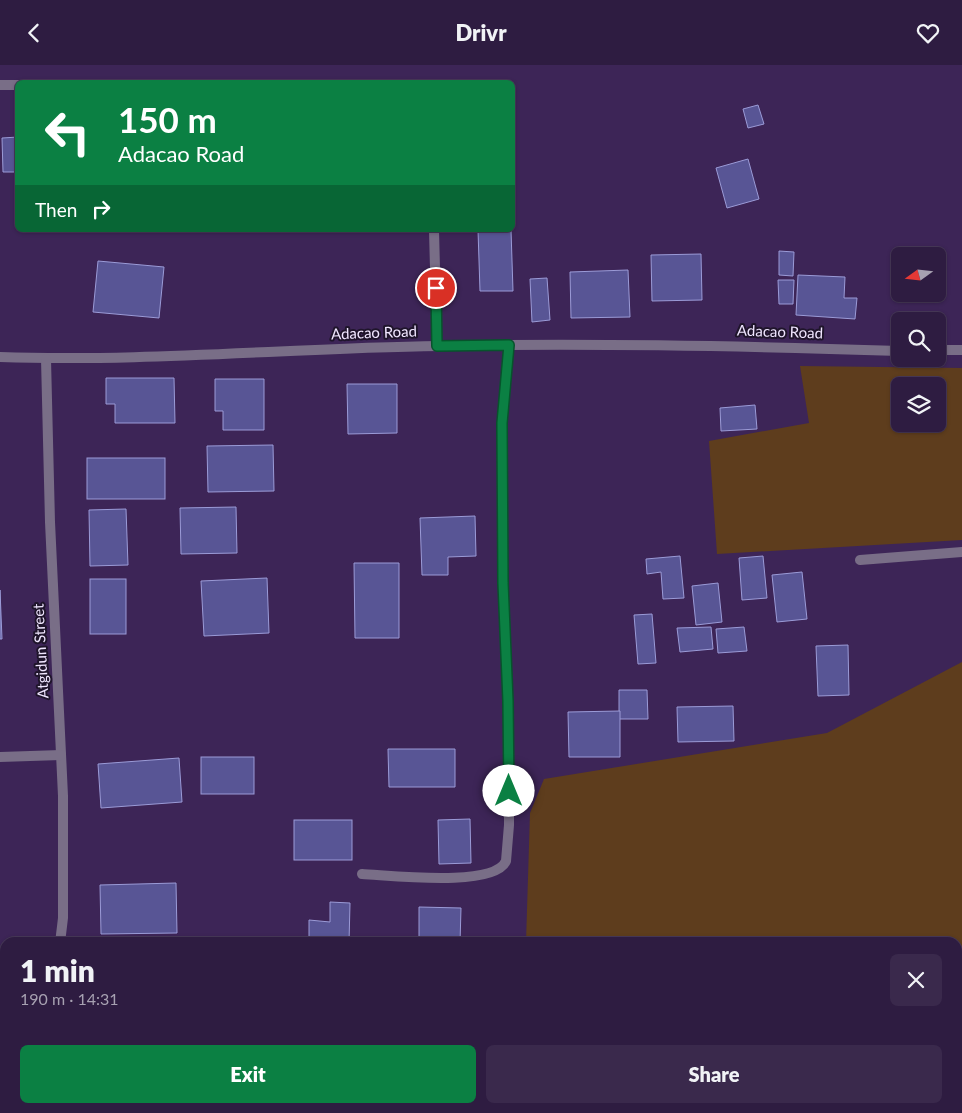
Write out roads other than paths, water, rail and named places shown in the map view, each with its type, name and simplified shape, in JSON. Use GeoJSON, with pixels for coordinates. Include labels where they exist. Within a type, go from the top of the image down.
{"type":"FeatureCollection","features":[{"type":"Feature","properties":{"kind":"street"},"geometry":{"type":"LineString","coordinates":[[0,85],[15,85]]}},
{"type":"Feature","properties":{"kind":"street"},"geometry":{"type":"LineString","coordinates":[[434,232],[437,346]]}},
{"type":"Feature","properties":{"kind":"street"},"geometry":{"type":"LineString","coordinates":[[362,874],[463,878],[486,875],[497,871],[506,861],[509,825],[508,715],[503,583],[502,423],[509,345]]}},
{"type":"Feature","properties":{"kind":"street","name":"Adacao Road"},"geometry":{"type":"LineString","coordinates":[[0,357],[46,359],[509,345],[688,345],[891,351]]}},
{"type":"Feature","properties":{"kind":"street"},"geometry":{"type":"LineString","coordinates":[[946,350],[962,350]]}},
{"type":"Feature","properties":{"kind":"street","name":"Atgidun Street"},"geometry":{"type":"LineString","coordinates":[[46,359],[50,522],[64,856],[63,918],[61,937]]}},
{"type":"Feature","properties":{"kind":"street"},"geometry":{"type":"LineString","coordinates":[[860,560],[962,552]]}},
{"type":"Feature","properties":{"kind":"street"},"geometry":{"type":"LineString","coordinates":[[0,757],[61,755]]}}]}
